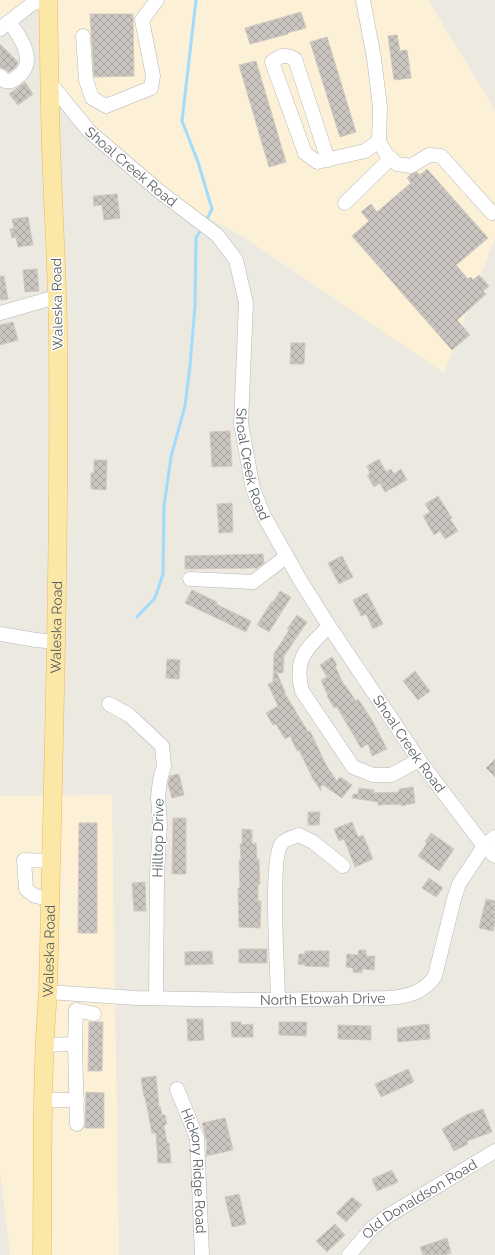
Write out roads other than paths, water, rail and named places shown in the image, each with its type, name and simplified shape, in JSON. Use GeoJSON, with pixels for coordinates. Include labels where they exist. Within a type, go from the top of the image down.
{"type":"FeatureCollection","features":[{"type":"Feature","properties":{"kind":"main road","name":"Waleska Road"},"geometry":{"type":"LineString","coordinates":[[42,1255],[43,1100],[48,992],[56,642],[58,456],[58,331],[48,0]]}},
{"type":"Feature","properties":{"kind":"street"},"geometry":{"type":"LineString","coordinates":[[0,76],[5,81],[12,81],[23,72],[28,57],[21,39],[5,25],[33,3],[42,0]]}},
{"type":"Feature","properties":{"kind":"street"},"geometry":{"type":"LineString","coordinates":[[83,36],[86,80],[92,98],[106,106],[151,88],[153,76],[142,20],[157,0]]}},
{"type":"Feature","properties":{"kind":"street"},"geometry":{"type":"LineString","coordinates":[[363,0],[374,58],[380,107],[379,141],[386,154],[397,164],[410,166],[429,155],[441,156],[492,213]]}},
{"type":"Feature","properties":{"kind":"street"},"geometry":{"type":"LineString","coordinates":[[328,160],[295,59],[288,55],[278,57],[272,62],[305,153],[317,162],[328,160],[365,151],[379,141]]}},
{"type":"Feature","properties":{"kind":"street","name":"Shoal Creek Road"},"geometry":{"type":"LineString","coordinates":[[50,83],[89,131],[197,221],[217,235],[236,260],[246,303],[241,424],[253,489],[264,516],[329,626],[419,760],[484,846],[495,856]]}},
{"type":"Feature","properties":{"kind":"street"},"geometry":{"type":"LineString","coordinates":[[345,203],[391,158]]}},
{"type":"Feature","properties":{"kind":"street"},"geometry":{"type":"LineString","coordinates":[[0,313],[56,297]]}},
{"type":"Feature","properties":{"kind":"street"},"geometry":{"type":"LineString","coordinates":[[190,579],[253,582],[287,556]]}},
{"type":"Feature","properties":{"kind":"street"},"geometry":{"type":"LineString","coordinates":[[329,626],[304,653],[300,663],[298,677],[302,691],[348,760],[353,767],[373,775],[391,775],[419,760]]}},
{"type":"Feature","properties":{"kind":"street"},"geometry":{"type":"LineString","coordinates":[[0,634],[56,642]]}},
{"type":"Feature","properties":{"kind":"street","name":"Hilltop Drive"},"geometry":{"type":"LineString","coordinates":[[109,704],[129,715],[162,746],[164,766],[160,780],[158,797],[160,825],[157,882],[156,998]]}},
{"type":"Feature","properties":{"kind":"street"},"geometry":{"type":"LineString","coordinates":[[278,999],[274,879],[277,852],[282,842],[299,835],[313,842],[343,866]]}},
{"type":"Feature","properties":{"kind":"street","name":"North Etowah Drive"},"geometry":{"type":"LineString","coordinates":[[48,992],[156,998],[278,999],[392,998],[403,997],[415,993],[430,983],[435,976],[459,884],[484,846],[495,837]]}},
{"type":"Feature","properties":{"kind":"street"},"geometry":{"type":"LineString","coordinates":[[50,899],[35,896],[26,889],[24,860],[51,861]]}},
{"type":"Feature","properties":{"kind":"street"},"geometry":{"type":"LineString","coordinates":[[77,1124],[75,1044],[76,1010],[94,1014]]}},
{"type":"Feature","properties":{"kind":"street"},"geometry":{"type":"LineString","coordinates":[[45,1045],[75,1044]]}},
{"type":"Feature","properties":{"kind":"street","name":"Hickory Ridge Road"},"geometry":{"type":"LineString","coordinates":[[177,1089],[197,1138],[202,1255]]}},
{"type":"Feature","properties":{"kind":"street"},"geometry":{"type":"LineString","coordinates":[[43,1100],[77,1100]]}},
{"type":"Feature","properties":{"kind":"street","name":"Old Donaldson Road"},"geometry":{"type":"LineString","coordinates":[[350,1255],[372,1228],[386,1217],[495,1151]]}},
{"type":"Feature","properties":{"kind":"waterway"},"geometry":{"type":"LineString","coordinates":[[196,0],[182,121],[198,162],[212,209],[206,221]]}},
{"type":"Feature","properties":{"kind":"waterway"},"geometry":{"type":"LineString","coordinates":[[137,617],[155,598],[163,574],[164,506],[171,457],[185,406],[195,306],[196,238],[202,228]]}}]}
